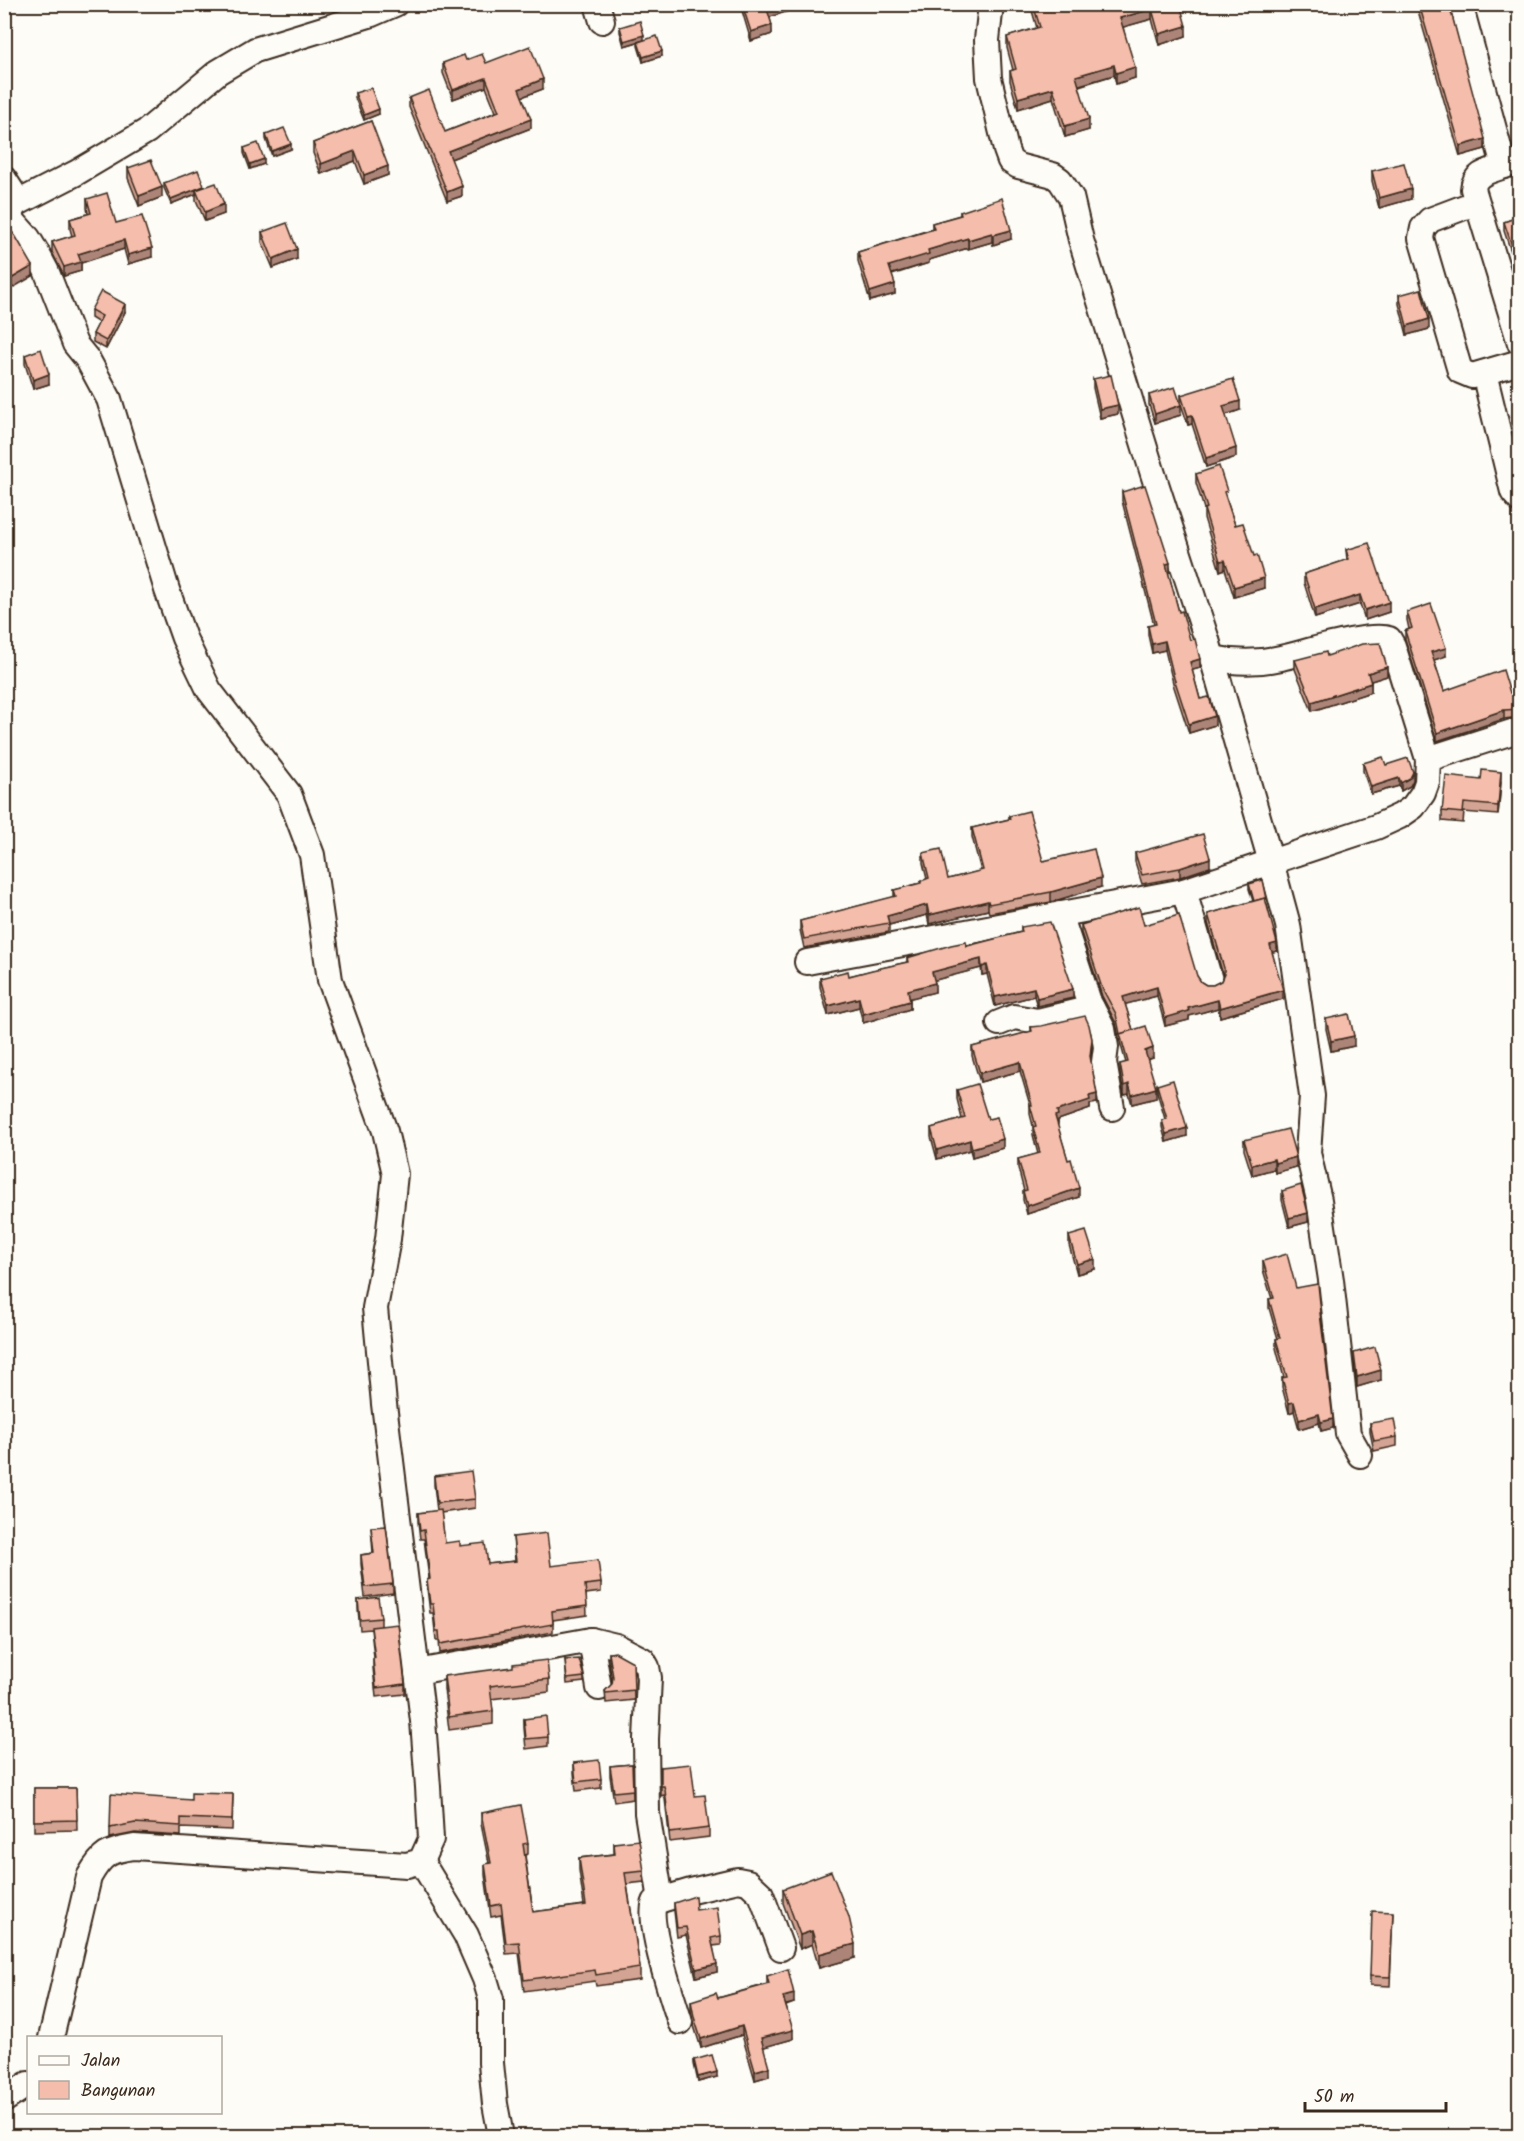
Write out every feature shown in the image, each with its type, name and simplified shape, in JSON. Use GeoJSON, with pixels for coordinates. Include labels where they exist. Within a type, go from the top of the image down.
{"type":"FeatureCollection","features":[{"type":"Feature","properties":{"kind":"street"},"geometry":{"type":"LineString","coordinates":[[9,207],[76,173],[147,131],[218,72],[255,50],[372,14],[395,4]]}},
{"type":"Feature","properties":{"kind":"street"},"geometry":{"type":"LineString","coordinates":[[991,4],[987,40],[989,78],[1006,150],[1010,161],[1018,166],[1053,175],[1060,180],[1071,197],[1081,240],[1212,658],[1288,925],[1312,1096],[1308,1153],[1331,1280],[1348,1434],[1360,1455]]}},
{"type":"Feature","properties":{"kind":"street"},"geometry":{"type":"LineString","coordinates":[[1460,4],[1512,164],[1478,176],[1473,182],[1475,203],[1520,343]]}},
{"type":"Feature","properties":{"kind":"street"},"geometry":{"type":"LineString","coordinates":[[4,179],[9,207],[37,253],[75,344],[94,370],[109,399],[167,590],[184,638],[209,690],[289,794],[312,855],[330,980],[385,1131],[395,1174],[388,1239],[375,1308],[384,1404],[417,1672],[429,1787],[431,1839],[421,1861],[407,1865],[134,1847],[115,1850],[105,1855],[89,1878],[51,2036]]}},
{"type":"Feature","properties":{"kind":"street"},"geometry":{"type":"LineString","coordinates":[[1475,203],[1430,220],[1423,228],[1421,238],[1460,371],[1472,376],[1520,362]]}},
{"type":"Feature","properties":{"kind":"street"},"geometry":{"type":"LineString","coordinates":[[1484,373],[1514,492],[1520,500]]}},
{"type":"Feature","properties":{"kind":"street"},"geometry":{"type":"LineString","coordinates":[[807,962],[1184,891],[1376,827],[1401,816],[1413,807],[1423,793],[1427,782],[1428,759],[1393,646],[1386,638],[1372,638],[1267,660],[1245,662],[1212,658]]}},
{"type":"Feature","properties":{"kind":"street"},"geometry":{"type":"LineString","coordinates":[[1428,759],[1512,732]]}},
{"type":"Feature","properties":{"kind":"street"},"geometry":{"type":"LineString","coordinates":[[1184,891],[1210,980]]}},
{"type":"Feature","properties":{"kind":"street"},"geometry":{"type":"LineString","coordinates":[[1060,914],[1092,1008],[1103,1029],[1107,1047],[1104,1062],[1112,1108]]}},
{"type":"Feature","properties":{"kind":"street"},"geometry":{"type":"LineString","coordinates":[[999,1023],[1014,1017],[1038,1021],[1092,1008]]}},
{"type":"Feature","properties":{"kind":"street"},"geometry":{"type":"LineString","coordinates":[[417,1672],[591,1640],[616,1646],[642,1660],[647,1667],[649,1677],[646,1813],[661,1900]]}},
{"type":"Feature","properties":{"kind":"street"},"geometry":{"type":"LineString","coordinates":[[591,1640],[599,1688]]}},
{"type":"Feature","properties":{"kind":"street"},"geometry":{"type":"LineString","coordinates":[[421,1861],[466,1935],[491,1999],[491,2063],[501,2136]]}},
{"type":"Feature","properties":{"kind":"street"},"geometry":{"type":"LineString","coordinates":[[680,2022],[660,1953],[652,1910],[655,1902],[738,1880],[748,1881],[761,1894],[781,1948]]}},
{"type":"Feature","properties":{"kind":"street"},"geometry":{"type":"LineString","coordinates":[[4,2100],[27,2085]]}},
{"type":"Feature","properties":{"kind":"building"},"geometry":{"type":"Polygon","coordinates":[[[742,4],[781,4],[767,9],[772,25],[751,32],[742,4]]]}},
{"type":"Feature","properties":{"kind":"building"},"geometry":{"type":"Polygon","coordinates":[[[1033,4],[1180,4],[1186,26],[1159,34],[1152,9],[1120,18],[1135,67],[1116,73],[1114,65],[1076,76],[1089,119],[1065,126],[1053,88],[1018,98],[1010,71],[1016,69],[1007,37],[1040,27],[1033,4]]]}},
{"type":"Feature","properties":{"kind":"building"},"geometry":{"type":"Polygon","coordinates":[[[1419,4],[1449,4],[1485,139],[1460,146],[1419,4]]]}},
{"type":"Feature","properties":{"kind":"building"},"geometry":{"type":"Polygon","coordinates":[[[640,21],[644,35],[624,41],[620,27],[640,21]]]}},
{"type":"Feature","properties":{"kind":"building"},"geometry":{"type":"Polygon","coordinates":[[[657,36],[662,51],[643,57],[638,42],[657,36]]]}},
{"type":"Feature","properties":{"kind":"building"},"geometry":{"type":"Polygon","coordinates":[[[530,46],[543,79],[519,89],[531,119],[448,151],[462,186],[447,192],[409,98],[429,90],[445,132],[499,111],[486,78],[453,90],[443,63],[464,55],[466,60],[482,54],[486,63],[530,46]]]}},
{"type":"Feature","properties":{"kind":"building"},"geometry":{"type":"Polygon","coordinates":[[[371,88],[379,109],[364,115],[355,93],[371,88]]]}},
{"type":"Feature","properties":{"kind":"building"},"geometry":{"type":"Polygon","coordinates":[[[371,121],[388,166],[364,175],[355,151],[321,164],[313,143],[371,121]]]}},
{"type":"Feature","properties":{"kind":"building"},"geometry":{"type":"Polygon","coordinates":[[[284,128],[291,144],[272,151],[266,135],[284,128]]]}},
{"type":"Feature","properties":{"kind":"building"},"geometry":{"type":"Polygon","coordinates":[[[258,143],[264,159],[250,164],[244,148],[258,143]]]}},
{"type":"Feature","properties":{"kind":"building"},"geometry":{"type":"Polygon","coordinates":[[[151,160],[162,187],[139,196],[128,168],[151,160]]]}},
{"type":"Feature","properties":{"kind":"building"},"geometry":{"type":"Polygon","coordinates":[[[1404,163],[1411,189],[1379,198],[1372,171],[1404,163]]]}},
{"type":"Feature","properties":{"kind":"building"},"geometry":{"type":"Polygon","coordinates":[[[198,170],[204,186],[171,199],[164,183],[198,170]]]}},
{"type":"Feature","properties":{"kind":"building"},"geometry":{"type":"Polygon","coordinates":[[[216,183],[224,204],[205,212],[196,190],[216,183]]]}},
{"type":"Feature","properties":{"kind":"building"},"geometry":{"type":"Polygon","coordinates":[[[107,193],[116,223],[142,216],[152,248],[128,255],[124,240],[78,254],[81,262],[64,267],[52,242],[75,235],[70,219],[91,213],[87,199],[107,193]]]}},
{"type":"Feature","properties":{"kind":"building"},"geometry":{"type":"Polygon","coordinates":[[[1002,198],[1011,230],[968,240],[968,238],[928,250],[929,254],[889,266],[895,284],[870,292],[858,252],[934,229],[932,223],[961,215],[960,212],[1002,198]]]}},
{"type":"Feature","properties":{"kind":"building"},"geometry":{"type":"Polygon","coordinates":[[[1520,216],[1520,269],[1504,222],[1520,216]]]}},
{"type":"Feature","properties":{"kind":"building"},"geometry":{"type":"Polygon","coordinates":[[[287,223],[297,249],[273,259],[262,232],[287,223]]]}},
{"type":"Feature","properties":{"kind":"building"},"geometry":{"type":"Polygon","coordinates":[[[9,228],[33,266],[4,283],[4,231],[9,228]]]}},
{"type":"Feature","properties":{"kind":"building"},"geometry":{"type":"Polygon","coordinates":[[[1421,289],[1429,319],[1407,326],[1399,295],[1421,289]]]}},
{"type":"Feature","properties":{"kind":"building"},"geometry":{"type":"Polygon","coordinates":[[[101,291],[125,304],[106,341],[93,334],[102,316],[91,310],[101,291]]]}},
{"type":"Feature","properties":{"kind":"building"},"geometry":{"type":"Polygon","coordinates":[[[41,349],[49,374],[33,380],[25,355],[41,349]]]}},
{"type":"Feature","properties":{"kind":"building"},"geometry":{"type":"Polygon","coordinates":[[[1111,375],[1118,405],[1100,409],[1093,379],[1111,375]]]}},
{"type":"Feature","properties":{"kind":"building"},"geometry":{"type":"Polygon","coordinates":[[[1233,379],[1240,401],[1223,406],[1236,448],[1206,458],[1192,415],[1188,416],[1181,395],[1233,379]]]}},
{"type":"Feature","properties":{"kind":"building"},"geometry":{"type":"Polygon","coordinates":[[[1175,387],[1181,405],[1155,414],[1149,395],[1175,387]]]}},
{"type":"Feature","properties":{"kind":"building"},"geometry":{"type":"Polygon","coordinates":[[[1219,466],[1227,491],[1224,492],[1235,525],[1243,523],[1264,578],[1234,587],[1225,560],[1220,561],[1196,474],[1219,466]]]}},
{"type":"Feature","properties":{"kind":"building"},"geometry":{"type":"Polygon","coordinates":[[[1145,485],[1170,563],[1166,564],[1179,612],[1182,611],[1190,640],[1195,639],[1200,659],[1190,662],[1200,699],[1209,697],[1215,716],[1189,724],[1165,641],[1152,644],[1148,626],[1156,624],[1122,492],[1145,485]]]}},
{"type":"Feature","properties":{"kind":"building"},"geometry":{"type":"Polygon","coordinates":[[[1369,543],[1389,602],[1365,610],[1360,595],[1315,609],[1304,574],[1349,559],[1346,550],[1369,543]]]}},
{"type":"Feature","properties":{"kind":"building"},"geometry":{"type":"Polygon","coordinates":[[[1431,604],[1446,648],[1431,652],[1444,691],[1503,670],[1510,693],[1516,691],[1520,709],[1504,710],[1437,733],[1405,631],[1412,628],[1407,612],[1431,604]]]}},
{"type":"Feature","properties":{"kind":"building"},"geometry":{"type":"Polygon","coordinates":[[[1380,643],[1387,667],[1368,673],[1371,683],[1312,702],[1295,660],[1326,652],[1327,656],[1362,644],[1380,643]]]}},
{"type":"Feature","properties":{"kind":"building"},"geometry":{"type":"Polygon","coordinates":[[[1383,757],[1386,765],[1408,758],[1413,772],[1410,778],[1401,783],[1399,778],[1371,787],[1363,763],[1383,757]]]}},
{"type":"Feature","properties":{"kind":"building"},"geometry":{"type":"Polygon","coordinates":[[[1482,770],[1501,772],[1498,806],[1464,803],[1463,813],[1442,811],[1446,776],[1481,780],[1482,770]]]}},
{"type":"Feature","properties":{"kind":"building"},"geometry":{"type":"Polygon","coordinates":[[[1029,811],[1043,861],[1094,849],[1101,878],[1051,892],[989,904],[988,901],[929,915],[927,905],[887,916],[889,923],[804,939],[800,921],[896,896],[894,890],[921,883],[929,878],[923,853],[941,849],[948,879],[983,870],[972,828],[1010,819],[1009,816],[1029,811]]]}},
{"type":"Feature","properties":{"kind":"building"},"geometry":{"type":"Polygon","coordinates":[[[1203,834],[1210,858],[1180,868],[1142,875],[1135,853],[1203,834]]]}},
{"type":"Feature","properties":{"kind":"building"},"geometry":{"type":"Polygon","coordinates":[[[1263,880],[1267,899],[1254,901],[1249,884],[1263,880]]]}},
{"type":"Feature","properties":{"kind":"building"},"geometry":{"type":"Polygon","coordinates":[[[1265,898],[1277,943],[1270,945],[1283,990],[1220,1008],[1218,1000],[1188,1008],[1189,1011],[1165,1018],[1157,987],[1123,997],[1133,1030],[1120,1034],[1116,1014],[1102,988],[1081,925],[1139,907],[1144,925],[1179,915],[1197,976],[1206,985],[1213,985],[1221,981],[1224,968],[1208,914],[1265,898]]]}},
{"type":"Feature","properties":{"kind":"building"},"geometry":{"type":"Polygon","coordinates":[[[1050,922],[1073,989],[1037,998],[1034,988],[995,997],[987,965],[982,967],[981,959],[932,972],[935,983],[908,990],[910,1001],[863,1014],[859,998],[828,1006],[820,978],[848,971],[849,976],[908,962],[907,958],[951,945],[966,942],[967,946],[1022,932],[1021,927],[1050,922]]]}},
{"type":"Feature","properties":{"kind":"building"},"geometry":{"type":"Polygon","coordinates":[[[1349,1014],[1354,1036],[1331,1041],[1326,1019],[1349,1014]]]}},
{"type":"Feature","properties":{"kind":"building"},"geometry":{"type":"Polygon","coordinates":[[[1085,1016],[1092,1039],[1090,1056],[1097,1094],[1089,1096],[1090,1100],[1057,1111],[1058,1115],[1055,1116],[1079,1188],[1027,1206],[1023,1191],[1027,1190],[1018,1159],[1040,1153],[1033,1127],[1036,1126],[1030,1105],[1032,1105],[1020,1062],[980,1073],[972,1047],[1032,1031],[1031,1027],[1085,1016]]]}},
{"type":"Feature","properties":{"kind":"building"},"geometry":{"type":"Polygon","coordinates":[[[1146,1026],[1153,1048],[1145,1051],[1156,1088],[1132,1095],[1129,1084],[1124,1086],[1120,1064],[1128,1062],[1120,1034],[1146,1026]]]}},
{"type":"Feature","properties":{"kind":"building"},"geometry":{"type":"Polygon","coordinates":[[[1173,1080],[1187,1128],[1166,1134],[1162,1120],[1167,1119],[1157,1085],[1173,1080]]]}},
{"type":"Feature","properties":{"kind":"building"},"geometry":{"type":"Polygon","coordinates":[[[977,1084],[988,1119],[997,1117],[1003,1139],[972,1148],[970,1140],[937,1150],[931,1128],[965,1118],[957,1090],[977,1084]]]}},
{"type":"Feature","properties":{"kind":"building"},"geometry":{"type":"Polygon","coordinates":[[[1288,1129],[1296,1157],[1275,1163],[1274,1159],[1252,1165],[1244,1140],[1288,1129]]]}},
{"type":"Feature","properties":{"kind":"building"},"geometry":{"type":"Polygon","coordinates":[[[1301,1185],[1308,1213],[1289,1218],[1282,1191],[1301,1185]]]}},
{"type":"Feature","properties":{"kind":"building"},"geometry":{"type":"Polygon","coordinates":[[[1086,1231],[1095,1259],[1077,1264],[1069,1236],[1086,1231]]]}},
{"type":"Feature","properties":{"kind":"building"},"geometry":{"type":"Polygon","coordinates":[[[1287,1254],[1296,1288],[1318,1284],[1333,1419],[1321,1422],[1319,1414],[1299,1420],[1294,1402],[1289,1403],[1282,1378],[1287,1377],[1276,1339],[1280,1338],[1269,1299],[1274,1298],[1263,1261],[1287,1254]]]}},
{"type":"Feature","properties":{"kind":"building"},"geometry":{"type":"Polygon","coordinates":[[[1375,1347],[1381,1370],[1357,1377],[1354,1353],[1375,1347]]]}},
{"type":"Feature","properties":{"kind":"building"},"geometry":{"type":"Polygon","coordinates":[[[1394,1419],[1397,1437],[1374,1441],[1370,1423],[1394,1419]]]}},
{"type":"Feature","properties":{"kind":"building"},"geometry":{"type":"Polygon","coordinates":[[[471,1471],[475,1499],[437,1503],[434,1476],[471,1471]]]}},
{"type":"Feature","properties":{"kind":"building"},"geometry":{"type":"Polygon","coordinates":[[[441,1510],[445,1543],[460,1541],[460,1546],[485,1543],[488,1564],[516,1561],[513,1537],[547,1533],[551,1566],[598,1560],[601,1583],[585,1585],[587,1606],[552,1611],[553,1624],[440,1644],[433,1604],[430,1604],[427,1580],[430,1579],[424,1530],[420,1531],[418,1513],[441,1510]]]}},
{"type":"Feature","properties":{"kind":"building"},"geometry":{"type":"Polygon","coordinates":[[[386,1526],[393,1584],[365,1587],[361,1555],[374,1553],[371,1527],[386,1526]]]}},
{"type":"Feature","properties":{"kind":"building"},"geometry":{"type":"Polygon","coordinates":[[[378,1597],[381,1618],[360,1620],[358,1600],[378,1597]]]}},
{"type":"Feature","properties":{"kind":"building"},"geometry":{"type":"Polygon","coordinates":[[[398,1624],[405,1684],[376,1688],[371,1627],[398,1624]]]}},
{"type":"Feature","properties":{"kind":"building"},"geometry":{"type":"Polygon","coordinates":[[[615,1652],[633,1662],[634,1690],[606,1693],[605,1691],[612,1684],[613,1677],[609,1653],[615,1652]]]}},
{"type":"Feature","properties":{"kind":"building"},"geometry":{"type":"Polygon","coordinates":[[[579,1659],[584,1677],[567,1679],[565,1660],[579,1659]]]}},
{"type":"Feature","properties":{"kind":"building"},"geometry":{"type":"Polygon","coordinates":[[[547,1660],[549,1679],[490,1686],[493,1711],[449,1717],[444,1676],[547,1660]]]}},
{"type":"Feature","properties":{"kind":"building"},"geometry":{"type":"Polygon","coordinates":[[[546,1716],[548,1737],[526,1739],[524,1719],[546,1716]]]}},
{"type":"Feature","properties":{"kind":"building"},"geometry":{"type":"Polygon","coordinates":[[[599,1760],[601,1779],[576,1782],[574,1763],[599,1760]]]}},
{"type":"Feature","properties":{"kind":"building"},"geometry":{"type":"Polygon","coordinates":[[[632,1764],[633,1790],[614,1792],[610,1766],[632,1764]]]}},
{"type":"Feature","properties":{"kind":"building"},"geometry":{"type":"Polygon","coordinates":[[[691,1764],[695,1796],[705,1795],[709,1828],[670,1833],[665,1790],[664,1786],[661,1786],[661,1767],[691,1764]]]}},
{"type":"Feature","properties":{"kind":"building"},"geometry":{"type":"Polygon","coordinates":[[[34,1788],[76,1788],[77,1820],[34,1821],[34,1788]]]}},
{"type":"Feature","properties":{"kind":"building"},"geometry":{"type":"Polygon","coordinates":[[[191,1793],[233,1794],[232,1820],[181,1818],[181,1826],[135,1823],[110,1828],[111,1794],[191,1800],[191,1793]]]}},
{"type":"Feature","properties":{"kind":"building"},"geometry":{"type":"Polygon","coordinates":[[[521,1805],[528,1843],[523,1844],[533,1912],[586,1905],[579,1858],[615,1854],[614,1843],[639,1840],[644,1871],[625,1873],[640,1968],[596,1975],[595,1970],[524,1980],[519,1942],[506,1943],[501,1904],[491,1906],[485,1864],[491,1863],[481,1813],[521,1805]]]}},
{"type":"Feature","properties":{"kind":"building"},"geometry":{"type":"Polygon","coordinates":[[[831,1871],[849,1917],[855,1944],[819,1954],[812,1931],[800,1935],[783,1889],[831,1871]]]}},
{"type":"Feature","properties":{"kind":"building"},"geometry":{"type":"Polygon","coordinates":[[[695,1896],[696,1910],[717,1907],[721,1936],[711,1938],[717,1964],[696,1969],[686,1927],[677,1928],[674,1903],[695,1896]]]}},
{"type":"Feature","properties":{"kind":"building"},"geometry":{"type":"Polygon","coordinates":[[[1372,1911],[1393,1912],[1390,1977],[1370,1976],[1372,1911]]]}},
{"type":"Feature","properties":{"kind":"building"},"geometry":{"type":"Polygon","coordinates":[[[788,1969],[794,1994],[783,1997],[793,2030],[761,2038],[769,2067],[755,2071],[742,2026],[701,2039],[691,2001],[716,1993],[718,1998],[769,1984],[767,1976],[788,1969]]]}},
{"type":"Feature","properties":{"kind":"building"},"geometry":{"type":"Polygon","coordinates":[[[712,2055],[717,2072],[698,2077],[694,2060],[712,2055]]]}}]}
